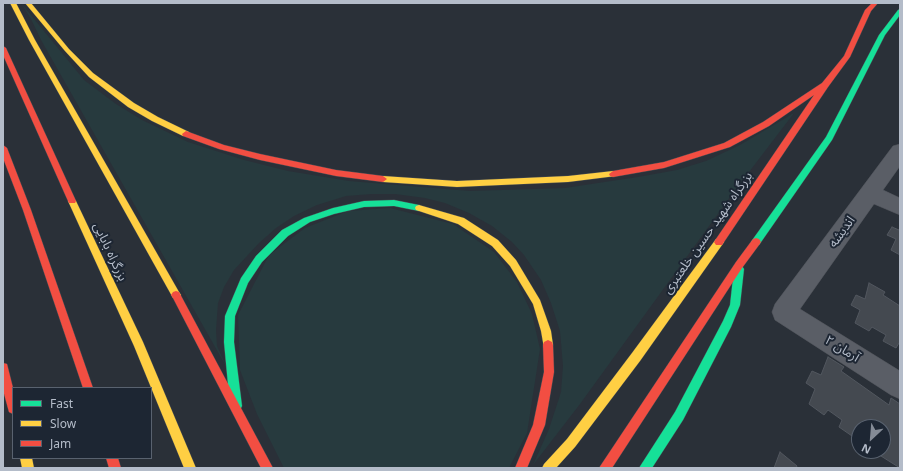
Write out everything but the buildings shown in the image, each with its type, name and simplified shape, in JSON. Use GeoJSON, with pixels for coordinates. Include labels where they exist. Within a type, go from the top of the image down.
{"type":"FeatureCollection","features":[{"type":"Feature","properties":{"kind":"highway"},"geometry":{"type":"LineString","coordinates":[[13,3],[32,40],[174,290],[236,406],[267,468]]}},
{"type":"Feature","properties":{"kind":"highway"},"geometry":{"type":"LineString","coordinates":[[28,3],[91,76],[131,105],[155,119],[187,134],[260,157],[336,173],[392,180],[457,184],[568,180],[629,172],[664,165],[694,157],[727,145],[766,124],[825,85]]}},
{"type":"Feature","properties":{"kind":"highway","name":"بزرگراه شهید حسین خلعتبری"},"geometry":{"type":"LineString","coordinates":[[548,468],[571,443],[636,357],[740,212],[825,85],[847,56],[868,10],[875,3]]}},
{"type":"Feature","properties":{"kind":"highway"},"geometry":{"type":"LineString","coordinates":[[605,468],[739,265],[829,138],[882,35],[900,11]]}},
{"type":"Feature","properties":{"kind":"highway","name":"بزرگراه بابایی"},"geometry":{"type":"LineString","coordinates":[[3,48],[83,226],[139,345],[190,468]]}},
{"type":"Feature","properties":{"kind":"highway"},"geometry":{"type":"LineString","coordinates":[[3,148],[27,210],[88,387]]}},
{"type":"Feature","properties":{"kind":"highway"},"geometry":{"type":"LineString","coordinates":[[236,406],[229,342],[230,316],[244,281],[259,259],[270,247],[285,233],[307,220],[332,211],[372,204],[394,203],[426,209],[461,221],[495,243],[512,263],[537,304],[546,331],[549,352],[548,372],[545,399],[538,425],[521,468]]}},
{"type":"Feature","properties":{"kind":"highway"},"geometry":{"type":"LineString","coordinates":[[646,468],[679,416],[727,324],[735,305],[739,265]]}},
{"type":"Feature","properties":{"kind":"highway"},"geometry":{"type":"LineString","coordinates":[[3,368],[12,404]]}},
{"type":"Feature","properties":{"kind":"street","name":"اندیشه"},"geometry":{"type":"LineString","coordinates":[[784,312],[900,151]]}},
{"type":"Feature","properties":{"kind":"street"},"geometry":{"type":"LineString","coordinates":[[870,194],[900,208]]}},
{"type":"Feature","properties":{"kind":"street","name":"آرمان ۲"},"geometry":{"type":"LineString","coordinates":[[784,312],[900,386]]}},
{"type":"Feature","properties":{"kind":"green space"},"geometry":{"type":"Polygon","coordinates":[[[21,3],[84,80],[116,104],[142,120],[188,142],[244,160],[288,171],[349,181],[470,191],[565,188],[638,177],[677,170],[706,161],[740,145],[794,113],[733,193],[580,404],[533,465],[549,429],[561,392],[563,366],[560,331],[551,303],[541,280],[524,255],[512,242],[492,226],[469,213],[445,203],[425,198],[395,194],[372,194],[346,196],[317,205],[294,216],[276,228],[259,243],[234,270],[224,287],[218,303],[216,330],[217,346],[227,368],[21,3]]]}},
{"type":"Feature","properties":{"kind":"green space"},"geometry":{"type":"Polygon","coordinates":[[[390,208],[453,224],[494,252],[517,282],[532,314],[540,349],[527,433],[509,468],[284,468],[257,414],[240,370],[238,315],[269,255],[305,228],[348,211],[390,208]]]}},
{"type":"Feature","properties":{"kind":"traffic: fast"},"geometry":{"type":"LineString","coordinates":[[756,242],[829,138],[882,35],[900,11]]}},
{"type":"Feature","properties":{"kind":"traffic: fast"},"geometry":{"type":"LineString","coordinates":[[236,406],[229,342],[230,316],[244,281],[259,259],[270,247],[285,233],[307,220],[333,211],[364,204],[394,203],[419,208]]}},
{"type":"Feature","properties":{"kind":"traffic: fast"},"geometry":{"type":"LineString","coordinates":[[645,468],[679,416],[727,324],[735,305],[739,269]]}},
{"type":"Feature","properties":{"kind":"traffic: slow"},"geometry":{"type":"LineString","coordinates":[[13,3],[32,40],[176,295]]}},
{"type":"Feature","properties":{"kind":"traffic: slow"},"geometry":{"type":"LineString","coordinates":[[28,3],[67,50],[91,75],[131,105],[186,134]]}},
{"type":"Feature","properties":{"kind":"traffic: slow"},"geometry":{"type":"LineString","coordinates":[[383,179],[457,184],[568,179],[613,174]]}},
{"type":"Feature","properties":{"kind":"traffic: slow"},"geometry":{"type":"LineString","coordinates":[[72,201],[139,345],[190,468]]}},
{"type":"Feature","properties":{"kind":"traffic: slow"},"geometry":{"type":"LineString","coordinates":[[419,208],[461,221],[495,243],[513,263],[537,303],[546,331],[548,345]]}},
{"type":"Feature","properties":{"kind":"traffic: slow"},"geometry":{"type":"LineString","coordinates":[[548,468],[571,443],[636,357],[719,242]]}},
{"type":"Feature","properties":{"kind":"traffic: slow"},"geometry":{"type":"LineString","coordinates":[[26,459],[28,468]]}},
{"type":"Feature","properties":{"kind":"traffic: jam"},"geometry":{"type":"LineString","coordinates":[[719,242],[825,85],[847,57],[868,10],[875,3]]}},
{"type":"Feature","properties":{"kind":"traffic: jam"},"geometry":{"type":"LineString","coordinates":[[3,48],[72,201]]}},
{"type":"Feature","properties":{"kind":"traffic: jam"},"geometry":{"type":"LineString","coordinates":[[613,174],[664,165],[727,145],[766,124],[825,85]]}},
{"type":"Feature","properties":{"kind":"traffic: jam"},"geometry":{"type":"LineString","coordinates":[[186,134],[222,147],[260,157],[336,173],[383,179]]}},
{"type":"Feature","properties":{"kind":"traffic: jam"},"geometry":{"type":"LineString","coordinates":[[3,148],[27,210],[88,387]]}},
{"type":"Feature","properties":{"kind":"traffic: jam"},"geometry":{"type":"LineString","coordinates":[[605,468],[739,265],[756,242]]}},
{"type":"Feature","properties":{"kind":"traffic: jam"},"geometry":{"type":"LineString","coordinates":[[176,295],[267,468]]}},
{"type":"Feature","properties":{"kind":"traffic: jam"},"geometry":{"type":"LineString","coordinates":[[521,468],[539,425],[545,399],[549,372],[548,345]]}},
{"type":"Feature","properties":{"kind":"traffic: jam"},"geometry":{"type":"LineString","coordinates":[[3,368],[12,404]]}},
{"type":"Feature","properties":{"kind":"traffic: jam"},"geometry":{"type":"LineString","coordinates":[[112,459],[115,468]]}}]}
